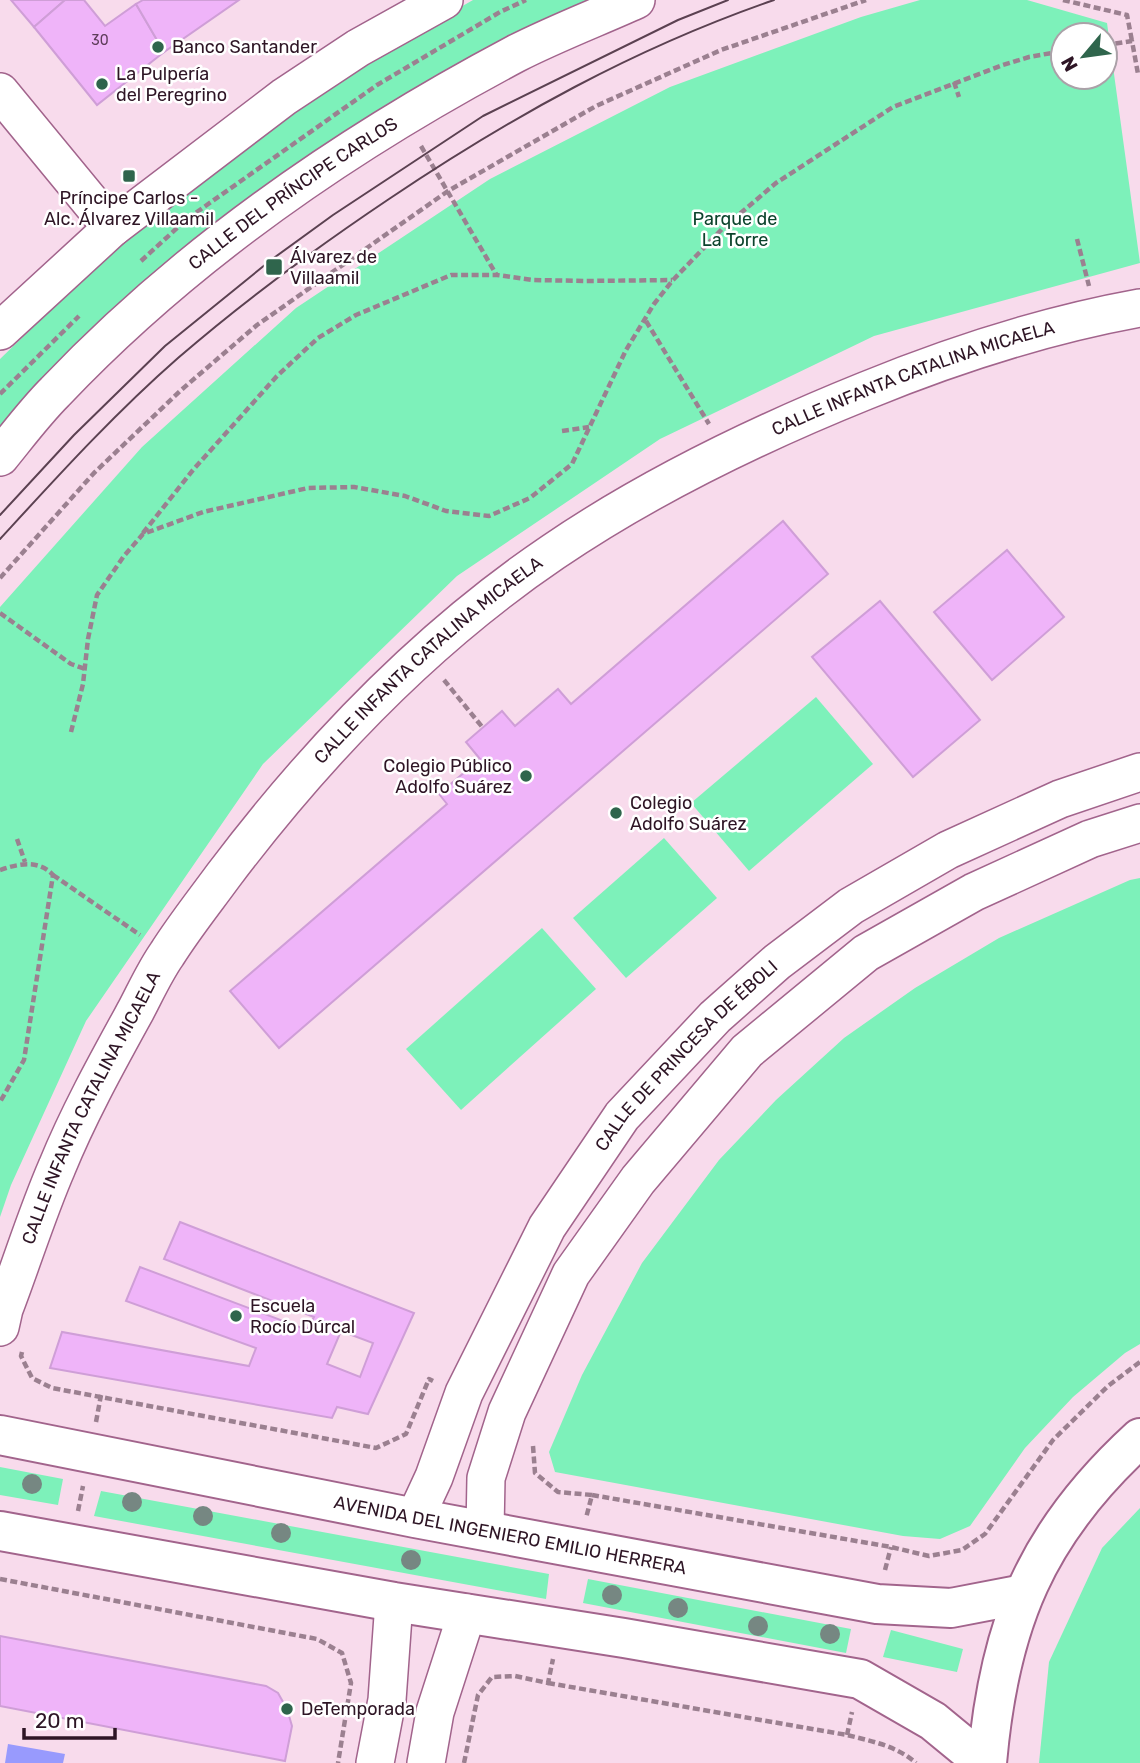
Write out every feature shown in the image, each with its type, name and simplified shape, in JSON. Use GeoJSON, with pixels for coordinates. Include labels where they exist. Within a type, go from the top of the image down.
{"type":"FeatureCollection","features":[{"type":"Feature","properties":{"kind":"street","name":"CALLE DEL PRÍNCIPE CARLOS"},"geometry":{"type":"LineString","coordinates":[[0,457],[54,392],[195,261],[321,170],[400,119],[516,53],[636,0]]}},
{"type":"Feature","properties":{"kind":"street"},"geometry":{"type":"LineString","coordinates":[[0,331],[112,228],[284,97],[430,3]]}},
{"type":"Feature","properties":{"kind":"street"},"geometry":{"type":"LineString","coordinates":[[0,92],[112,228]]}},
{"type":"Feature","properties":{"kind":"street","name":"CALLE INFANTA CATALINA MICAELA"},"geometry":{"type":"LineString","coordinates":[[0,1327],[4,1309],[57,1166],[103,1070],[167,954],[263,823],[344,733],[423,655],[552,553],[629,505],[726,451],[919,369],[1096,316],[1140,308]]}},
{"type":"Feature","properties":{"kind":"street","name":"CALLE DE PRINCESA DE ÉBOLI"},"geometry":{"type":"LineString","coordinates":[[415,1518],[434,1477],[464,1393],[547,1227],[622,1116],[715,1017],[777,962],[851,906],[948,850],[1060,799],[1140,772]]}},
{"type":"Feature","properties":{"kind":"street"},"geometry":{"type":"LineString","coordinates":[[485,1530],[486,1478],[507,1412],[572,1273],[638,1180],[747,1051],[866,953],[974,892],[1090,839],[1140,822]]}},
{"type":"Feature","properties":{"kind":"street","name":"AVENIDA DEL INGENIERO EMILIO HERRERA"},"geometry":{"type":"LineString","coordinates":[[0,1435],[415,1518],[877,1604],[951,1608],[1024,1594]]}},
{"type":"Feature","properties":{"kind":"street"},"geometry":{"type":"LineString","coordinates":[[985,1763],[1003,1655],[1024,1594],[1047,1548],[1075,1506],[1108,1467],[1140,1438]]}},
{"type":"Feature","properties":{"kind":"street"},"geometry":{"type":"LineString","coordinates":[[0,1531],[394,1602],[860,1679],[933,1721],[985,1763]]}},
{"type":"Feature","properties":{"kind":"street"},"geometry":{"type":"LineString","coordinates":[[375,1763],[387,1700],[394,1602]]}},
{"type":"Feature","properties":{"kind":"street"},"geometry":{"type":"LineString","coordinates":[[426,1763],[435,1712],[467,1613]]}},
{"type":"Feature","properties":{"kind":"path"},"geometry":{"type":"LineString","coordinates":[[0,578],[94,473],[180,391],[257,325],[448,191],[596,106],[721,50],[866,0]]}},
{"type":"Feature","properties":{"kind":"path"},"geometry":{"type":"LineString","coordinates":[[1063,0],[1127,15],[1138,74],[1140,73]]}},
{"type":"Feature","properties":{"kind":"path"},"geometry":{"type":"LineString","coordinates":[[1119,43],[1132,41]]}},
{"type":"Feature","properties":{"kind":"path"},"geometry":{"type":"LineString","coordinates":[[358,48],[377,85],[427,155],[497,275]]}},
{"type":"Feature","properties":{"kind":"path"},"geometry":{"type":"LineString","coordinates":[[143,534],[203,512],[308,488],[354,487],[405,496],[446,511],[489,516],[530,498],[572,464],[626,350],[654,304],[722,229],[776,184],[893,107],[954,82],[1029,57],[1049,53]]}},
{"type":"Feature","properties":{"kind":"path"},"geometry":{"type":"LineString","coordinates":[[954,82],[960,97]]}},
{"type":"Feature","properties":{"kind":"path"},"geometry":{"type":"LineString","coordinates":[[1077,239],[1096,316]]}},
{"type":"Feature","properties":{"kind":"path"},"geometry":{"type":"LineString","coordinates":[[71,732],[97,595],[124,556],[239,415],[318,338],[356,314],[451,275],[497,275],[533,280],[673,280]]}},
{"type":"Feature","properties":{"kind":"path"},"geometry":{"type":"LineString","coordinates":[[646,320],[726,451]]}},
{"type":"Feature","properties":{"kind":"path"},"geometry":{"type":"LineString","coordinates":[[562,431],[590,427]]}},
{"type":"Feature","properties":{"kind":"path"},"geometry":{"type":"LineString","coordinates":[[0,613],[71,664],[85,669]]}},
{"type":"Feature","properties":{"kind":"path"},"geometry":{"type":"LineString","coordinates":[[423,655],[483,728]]}},
{"type":"Feature","properties":{"kind":"path"},"geometry":{"type":"LineString","coordinates":[[17,839],[26,862]]}},
{"type":"Feature","properties":{"kind":"path"},"geometry":{"type":"LineString","coordinates":[[0,870],[26,862],[49,871],[167,954]]}},
{"type":"Feature","properties":{"kind":"path"},"geometry":{"type":"LineString","coordinates":[[0,1102],[24,1060],[53,875]]}},
{"type":"Feature","properties":{"kind":"path"},"geometry":{"type":"LineString","coordinates":[[592,1496],[891,1547],[929,1556],[962,1550],[985,1534],[1053,1440],[1108,1387],[1140,1362]]}},
{"type":"Feature","properties":{"kind":"path"},"geometry":{"type":"LineString","coordinates":[[62,1591],[101,1395]]}},
{"type":"Feature","properties":{"kind":"path"},"geometry":{"type":"LineString","coordinates":[[877,1604],[891,1547]]}},
{"type":"Feature","properties":{"kind":"path"},"geometry":{"type":"LineString","coordinates":[[0,1579],[317,1639],[342,1653],[351,1683],[338,1763]]}},
{"type":"Feature","properties":{"kind":"path"},"geometry":{"type":"LineString","coordinates":[[847,1735],[860,1679]]}},
{"type":"Feature","properties":{"kind":"path"},"geometry":{"type":"LineString","coordinates":[[548,1683],[847,1735],[877,1742],[906,1754],[916,1763]]}},
{"type":"Feature","properties":{"kind":"green space"},"geometry":{"type":"Polygon","coordinates":[[[473,0],[588,0],[510,38],[0,430],[0,359],[93,269],[173,199],[280,121],[370,59],[473,0]]]}},
{"type":"Feature","properties":{"kind":"green space","name":"Parque de La Torre"},"geometry":{"type":"Polygon","coordinates":[[[920,0],[1027,0],[1100,21],[1049,21],[1049,91],[1116,91],[1140,263],[874,336],[660,439],[457,576],[263,764],[86,1021],[11,1185],[0,1217],[0,607],[142,447],[296,308],[490,179],[670,87],[861,17],[920,0]]]}},
{"type":"Feature","properties":{"kind":"green space"},"geometry":{"type":"Polygon","coordinates":[[[816,697],[873,764],[749,871],[691,803],[816,697]]]}},
{"type":"Feature","properties":{"kind":"green space"},"geometry":{"type":"Polygon","coordinates":[[[664,838],[717,898],[626,978],[573,918],[664,838]]]}},
{"type":"Feature","properties":{"kind":"green space"},"geometry":{"type":"Polygon","coordinates":[[[1140,878],[1140,1344],[1125,1353],[1073,1397],[1025,1448],[970,1526],[940,1539],[903,1536],[555,1472],[549,1452],[582,1375],[642,1263],[719,1160],[776,1100],[844,1038],[915,988],[999,938],[1140,878]]]}},
{"type":"Feature","properties":{"kind":"green space"},"geometry":{"type":"Polygon","coordinates":[[[542,928],[596,989],[461,1110],[406,1049],[542,928]]]}},
{"type":"Feature","properties":{"kind":"green space"},"geometry":{"type":"Polygon","coordinates":[[[0,1467],[63,1479],[58,1505],[0,1495],[0,1467]]]}},
{"type":"Feature","properties":{"kind":"green space"},"geometry":{"type":"Polygon","coordinates":[[[101,1491],[549,1574],[546,1599],[94,1516],[101,1491]]]}},
{"type":"Feature","properties":{"kind":"green space"},"geometry":{"type":"Polygon","coordinates":[[[1140,1508],[1140,1763],[1039,1763],[1049,1662],[1102,1548],[1140,1508]]]}},
{"type":"Feature","properties":{"kind":"green space"},"geometry":{"type":"Polygon","coordinates":[[[588,1579],[851,1629],[846,1653],[583,1603],[588,1579]]]}},
{"type":"Feature","properties":{"kind":"green space"},"geometry":{"type":"Polygon","coordinates":[[[891,1630],[963,1649],[957,1672],[883,1657],[891,1630]]]}},
{"type":"Feature","properties":{"kind":"water"},"geometry":{"type":"Polygon","coordinates":[[[8,1744],[65,1754],[63,1763],[5,1763],[8,1744]]]}},
{"type":"Feature","properties":{"kind":"building"},"geometry":{"type":"Polygon","coordinates":[[[11,0],[65,0],[34,27],[11,0]]]}},
{"type":"Feature","properties":{"kind":"building"},"geometry":{"type":"Polygon","coordinates":[[[65,0],[84,0],[105,26],[136,4],[164,52],[97,105],[34,27],[65,0]]]}},
{"type":"Feature","properties":{"kind":"building"},"geometry":{"type":"Polygon","coordinates":[[[143,0],[239,0],[164,52],[136,4],[143,0]]]}},
{"type":"Feature","properties":{"kind":"building","name":"Colegio Público Adolfo Suárez"},"geometry":{"type":"Polygon","coordinates":[[[783,521],[828,574],[279,1048],[230,991],[447,804],[439,794],[480,759],[466,742],[502,711],[515,726],[558,689],[571,704],[783,521]]]}},
{"type":"Feature","properties":{"kind":"building"},"geometry":{"type":"Polygon","coordinates":[[[1007,550],[1064,617],[992,680],[934,612],[1007,550]]]}},
{"type":"Feature","properties":{"kind":"building"},"geometry":{"type":"Polygon","coordinates":[[[880,601],[980,720],[913,777],[812,657],[880,601]]]}},
{"type":"Feature","properties":{"kind":"building"},"geometry":{"type":"Polygon","coordinates":[[[180,1222],[414,1313],[368,1414],[337,1407],[332,1418],[50,1368],[62,1332],[249,1366],[256,1348],[126,1301],[140,1267],[307,1330],[314,1317],[164,1259],[180,1222]],[[341,1331],[327,1364],[360,1377],[373,1343],[341,1331]]]}},
{"type":"Feature","properties":{"kind":"building"},"geometry":{"type":"Polygon","coordinates":[[[0,1636],[266,1686],[278,1693],[292,1726],[285,1761],[0,1706],[0,1636]]]}},
{"type":"Feature","properties":{"kind":"tram line"},"geometry":{"type":"LineString","coordinates":[[0,515],[74,435],[165,346],[271,260],[333,215],[483,116],[678,20],[728,0]]}},
{"type":"Feature","properties":{"kind":"tram line"},"geometry":{"type":"LineString","coordinates":[[0,539],[86,446],[154,379],[229,316],[335,236],[481,140],[575,87],[672,40],[774,0]]}},
{"type":"Feature","properties":{"kind":"place","name":"Banco Santander"},"geometry":{"type":"Point","coordinates":[158,47]}},
{"type":"Feature","properties":{"kind":"place","name":"La Pulpería del Peregrino"},"geometry":{"type":"Point","coordinates":[102,84]}},
{"type":"Feature","properties":{"kind":"place","name":"Príncipe Carlos - Alc. Álvarez Villaamil"},"geometry":{"type":"Point","coordinates":[129,176]}},
{"type":"Feature","properties":{"kind":"place","name":"Álvarez de Villaamil"},"geometry":{"type":"Point","coordinates":[274,267]}},
{"type":"Feature","properties":{"kind":"place","name":"Colegio Público Adolfo Suárez"},"geometry":{"type":"Point","coordinates":[526,776]}},
{"type":"Feature","properties":{"kind":"place","name":"Colegio Adolfo Suárez"},"geometry":{"type":"Point","coordinates":[616,813]}},
{"type":"Feature","properties":{"kind":"place","name":"Escuela Rocío Dúrcal"},"geometry":{"type":"Point","coordinates":[236,1316]}},
{"type":"Feature","properties":{"kind":"place","name":"DeTemporada"},"geometry":{"type":"Point","coordinates":[287,1709]}}]}
